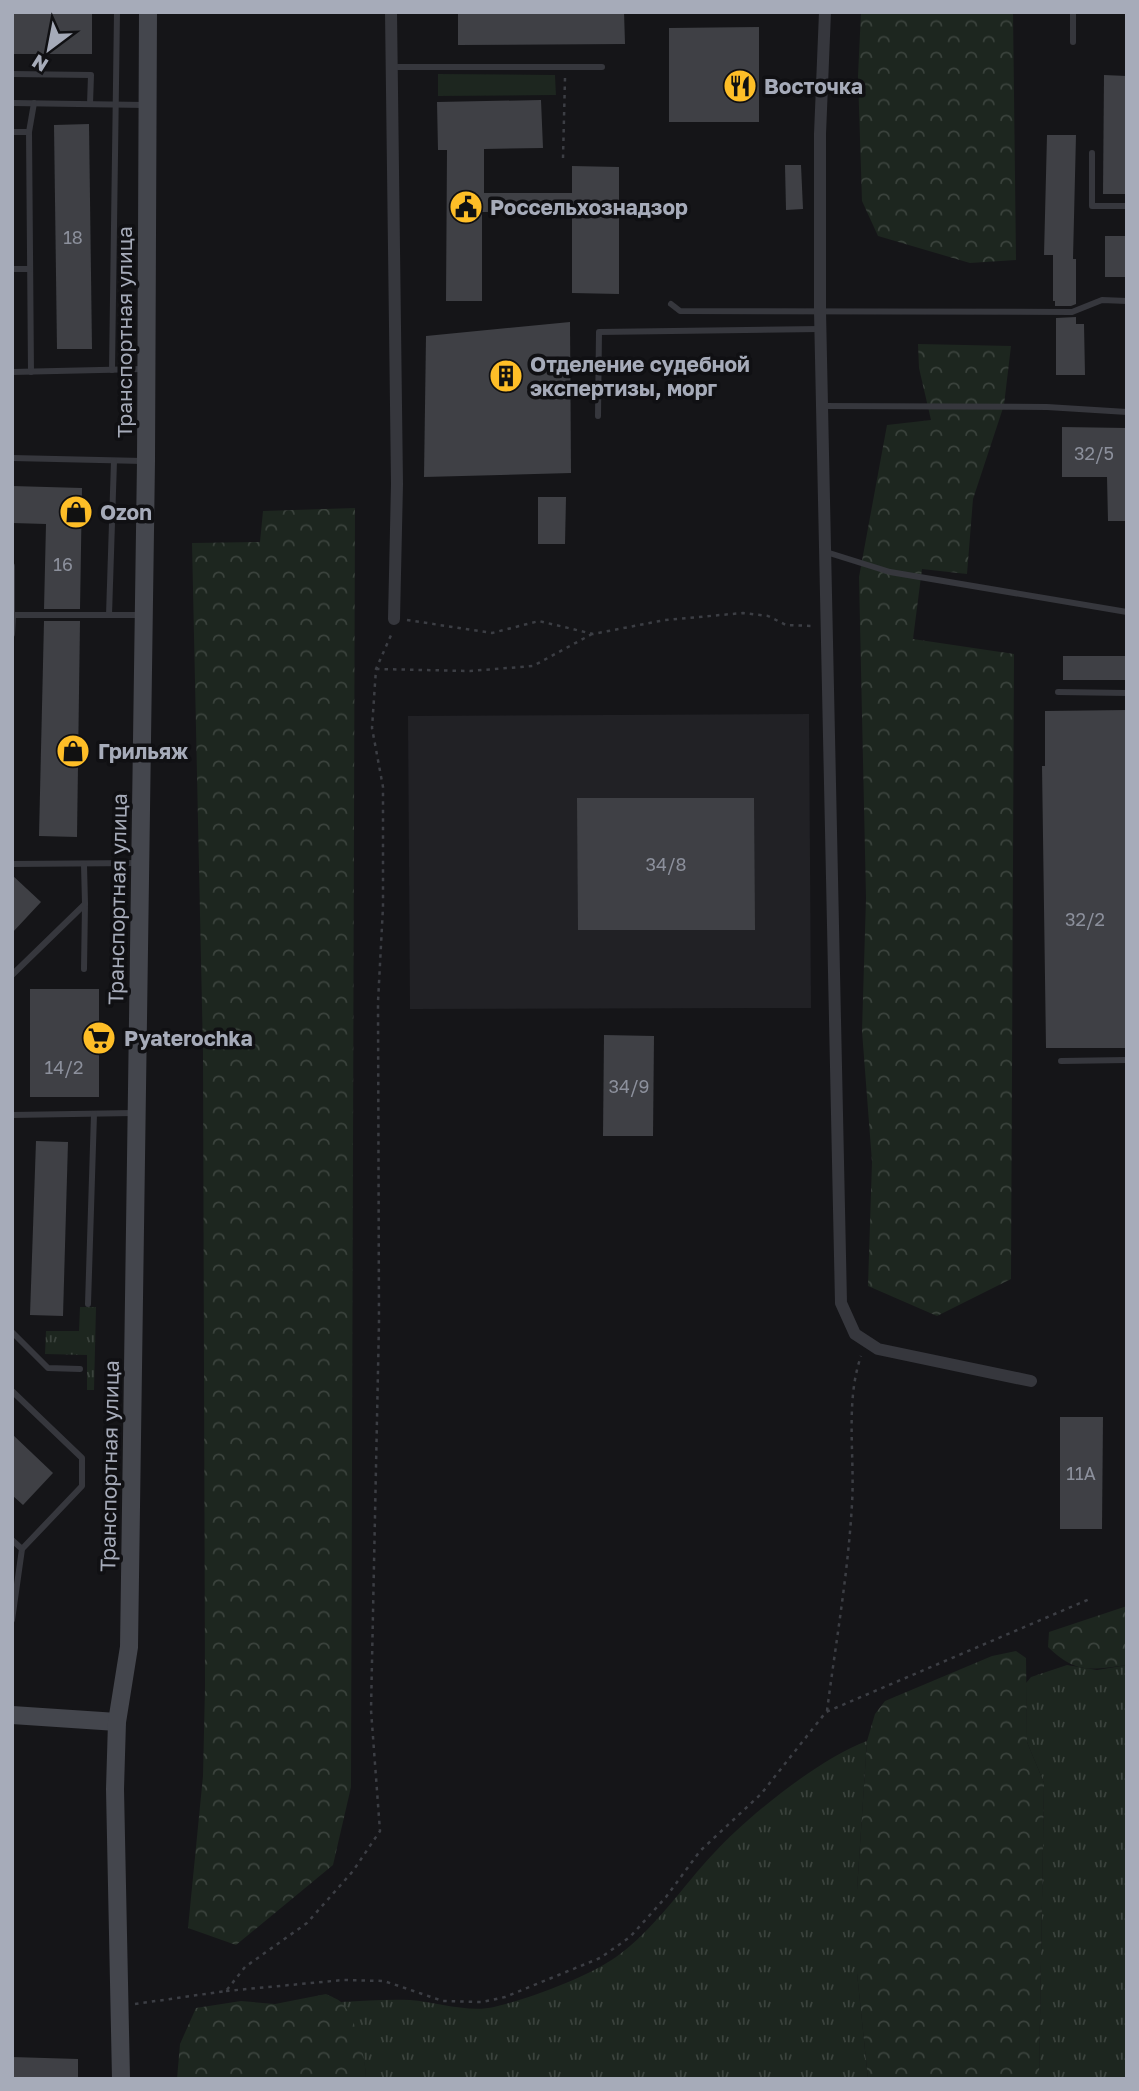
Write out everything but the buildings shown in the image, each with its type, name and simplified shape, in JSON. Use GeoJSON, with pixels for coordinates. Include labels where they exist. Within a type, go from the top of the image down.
{"type":"FeatureCollection","features":[{"type":"Feature","properties":{"kind":"street","name":"Транспортная улица"},"geometry":{"type":"LineString","coordinates":[[121,2079],[115,1789],[117,1722],[129,1647],[146,461],[148,12]]}},
{"type":"Feature","properties":{"kind":"street"},"geometry":{"type":"LineString","coordinates":[[391,12],[397,484],[394,619]]}},
{"type":"Feature","properties":{"kind":"street"},"geometry":{"type":"LineString","coordinates":[[825,12],[820,134],[820,329],[841,1303],[855,1334],[878,1349],[1031,1381]]}},
{"type":"Feature","properties":{"kind":"street"},"geometry":{"type":"LineString","coordinates":[[12,1715],[117,1722]]}},
{"type":"Feature","properties":{"kind":"lane"},"geometry":{"type":"LineString","coordinates":[[112,370],[117,12]]}},
{"type":"Feature","properties":{"kind":"lane"},"geometry":{"type":"LineString","coordinates":[[1073,12],[1073,42]]}},
{"type":"Feature","properties":{"kind":"lane"},"geometry":{"type":"LineString","coordinates":[[390,67],[602,68]]}},
{"type":"Feature","properties":{"kind":"lane"},"geometry":{"type":"LineString","coordinates":[[12,74],[91,75],[90,104]]}},
{"type":"Feature","properties":{"kind":"lane"},"geometry":{"type":"LineString","coordinates":[[12,103],[147,105]]}},
{"type":"Feature","properties":{"kind":"lane"},"geometry":{"type":"LineString","coordinates":[[31,372],[29,132],[34,103]]}},
{"type":"Feature","properties":{"kind":"lane"},"geometry":{"type":"LineString","coordinates":[[12,132],[29,132]]}},
{"type":"Feature","properties":{"kind":"lane"},"geometry":{"type":"LineString","coordinates":[[1092,153],[1092,206],[1127,206]]}},
{"type":"Feature","properties":{"kind":"lane"},"geometry":{"type":"LineString","coordinates":[[12,269],[29,269]]}},
{"type":"Feature","properties":{"kind":"lane"},"geometry":{"type":"LineString","coordinates":[[671,304],[680,311],[1072,312],[1102,300],[1127,301]]}},
{"type":"Feature","properties":{"kind":"lane"},"geometry":{"type":"LineString","coordinates":[[598,416],[599,332],[820,329]]}},
{"type":"Feature","properties":{"kind":"lane"},"geometry":{"type":"LineString","coordinates":[[12,372],[146,369]]}},
{"type":"Feature","properties":{"kind":"lane"},"geometry":{"type":"LineString","coordinates":[[822,407],[1046,407],[1127,412]]}},
{"type":"Feature","properties":{"kind":"lane"},"geometry":{"type":"LineString","coordinates":[[12,458],[146,461]]}},
{"type":"Feature","properties":{"kind":"lane"},"geometry":{"type":"LineString","coordinates":[[109,615],[114,461]]}},
{"type":"Feature","properties":{"kind":"lane"},"geometry":{"type":"LineString","coordinates":[[826,552],[890,572],[1127,612]]}},
{"type":"Feature","properties":{"kind":"lane"},"geometry":{"type":"LineString","coordinates":[[12,566],[12,634]]}},
{"type":"Feature","properties":{"kind":"lane"},"geometry":{"type":"LineString","coordinates":[[13,615],[144,615]]}},
{"type":"Feature","properties":{"kind":"lane"},"geometry":{"type":"LineString","coordinates":[[1058,692],[1127,693]]}},
{"type":"Feature","properties":{"kind":"lane"},"geometry":{"type":"LineString","coordinates":[[12,864],[140,863]]}},
{"type":"Feature","properties":{"kind":"lane"},"geometry":{"type":"LineString","coordinates":[[84,865],[84,969]]}},
{"type":"Feature","properties":{"kind":"lane"},"geometry":{"type":"LineString","coordinates":[[12,975],[85,904]]}},
{"type":"Feature","properties":{"kind":"lane"},"geometry":{"type":"LineString","coordinates":[[1061,1061],[1127,1060]]}},
{"type":"Feature","properties":{"kind":"lane"},"geometry":{"type":"LineString","coordinates":[[12,1115],[136,1113]]}},
{"type":"Feature","properties":{"kind":"lane"},"geometry":{"type":"LineString","coordinates":[[89,1304],[94,1114]]}},
{"type":"Feature","properties":{"kind":"lane"},"geometry":{"type":"LineString","coordinates":[[12,1332],[48,1368],[80,1369]]}},
{"type":"Feature","properties":{"kind":"lane"},"geometry":{"type":"LineString","coordinates":[[12,1391],[82,1458],[82,1486],[22,1549],[12,1620]]}},
{"type":"Feature","properties":{"kind":"lane"},"geometry":{"type":"LineString","coordinates":[[12,1539],[22,1549]]}},
{"type":"Feature","properties":{"kind":"path"},"geometry":{"type":"LineString","coordinates":[[563,158],[565,67]]}},
{"type":"Feature","properties":{"kind":"path"},"geometry":{"type":"LineString","coordinates":[[376,669],[470,671],[533,666],[593,634],[664,620],[743,613],[768,616],[786,625],[810,628],[827,618]]}},
{"type":"Feature","properties":{"kind":"path"},"geometry":{"type":"LineString","coordinates":[[226,1991],[245,1967],[307,1923],[353,1871],[380,1831],[371,1710],[379,1322],[378,1002],[383,908],[383,787],[372,728],[376,669],[390,644],[394,619],[492,633],[540,621],[593,634]]}},
{"type":"Feature","properties":{"kind":"path"},"geometry":{"type":"LineString","coordinates":[[827,1712],[847,1581],[852,1500],[852,1390],[865,1343]]}},
{"type":"Feature","properties":{"kind":"path"},"geometry":{"type":"LineString","coordinates":[[121,2006],[226,1991],[343,1980],[384,1981],[443,2001],[482,2002],[505,1997],[600,1958],[629,1937],[666,1896],[700,1851],[761,1794],[827,1712],[1092,1598]]}},
{"type":"Feature","properties":{"kind":"shaded area"},"geometry":{"type":"Polygon","coordinates":[[[809,714],[811,1008],[410,1009],[408,716],[809,714]]]}},
{"type":"Feature","properties":{"kind":"green space"},"geometry":{"type":"Polygon","coordinates":[[[861,12],[1013,12],[1016,260],[970,263],[878,236],[862,201],[858,76],[861,12]]]}},
{"type":"Feature","properties":{"kind":"green space"},"geometry":{"type":"Polygon","coordinates":[[[438,74],[555,75],[556,95],[438,96],[438,74]]]}},
{"type":"Feature","properties":{"kind":"green space"},"geometry":{"type":"Polygon","coordinates":[[[918,344],[1011,346],[1004,405],[973,499],[967,574],[922,569],[913,639],[1014,654],[1011,1279],[937,1316],[868,1286],[872,1162],[862,1031],[866,898],[859,577],[887,425],[931,420],[919,368],[918,344]]]}},
{"type":"Feature","properties":{"kind":"green space"},"geometry":{"type":"Polygon","coordinates":[[[355,508],[351,1787],[333,1865],[236,1945],[188,1928],[203,1776],[205,1687],[203,1053],[192,543],[260,542],[263,511],[355,508]]]}},
{"type":"Feature","properties":{"kind":"green space"},"geometry":{"type":"Polygon","coordinates":[[[80,1307],[96,1307],[94,1390],[87,1390],[87,1355],[45,1354],[46,1331],[79,1331],[80,1307]]]}},
{"type":"Feature","properties":{"kind":"green space"},"geometry":{"type":"Polygon","coordinates":[[[1127,1606],[1127,1665],[1084,1668],[1067,1662],[1048,1647],[1049,1632],[1127,1606]]]}},
{"type":"Feature","properties":{"kind":"green space"},"geometry":{"type":"Polygon","coordinates":[[[1016,1651],[1026,1658],[1027,1742],[1044,1783],[1039,2079],[868,2079],[857,1973],[857,1890],[867,1741],[875,1714],[885,1701],[992,1656],[1016,1651]]]}},
{"type":"Feature","properties":{"kind":"green space"},"geometry":{"type":"Polygon","coordinates":[[[1067,1665],[1097,1670],[1127,1665],[1127,2079],[1039,2079],[1044,1783],[1027,1742],[1026,1683],[1031,1677],[1067,1665]]]}},
{"type":"Feature","properties":{"kind":"green space"},"geometry":{"type":"Polygon","coordinates":[[[867,1741],[857,1890],[857,1973],[868,2079],[366,2079],[358,2039],[341,2002],[410,2000],[484,2009],[574,1980],[604,1965],[630,1946],[728,1838],[765,1806],[828,1760],[867,1741]]]}},
{"type":"Feature","properties":{"kind":"green space"},"geometry":{"type":"Polygon","coordinates":[[[326,1994],[341,2002],[356,2028],[366,2079],[177,2079],[180,2044],[196,2008],[241,2001],[275,2004],[326,1994]]]}},
{"type":"Feature","properties":{"kind":"place","name":"Восточка"},"geometry":{"type":"Point","coordinates":[740,86]}},
{"type":"Feature","properties":{"kind":"place","name":"Россельхознадзор"},"geometry":{"type":"Point","coordinates":[466,207]}},
{"type":"Feature","properties":{"kind":"place","name":"Отделение судебной экспертизы, морг"},"geometry":{"type":"Point","coordinates":[506,376]}},
{"type":"Feature","properties":{"kind":"place","name":"Ozon"},"geometry":{"type":"Point","coordinates":[76,512]}},
{"type":"Feature","properties":{"kind":"place","name":"Грильяж"},"geometry":{"type":"Point","coordinates":[73,751]}},
{"type":"Feature","properties":{"kind":"place","name":"Pyaterochka"},"geometry":{"type":"Point","coordinates":[99,1038]}}]}
